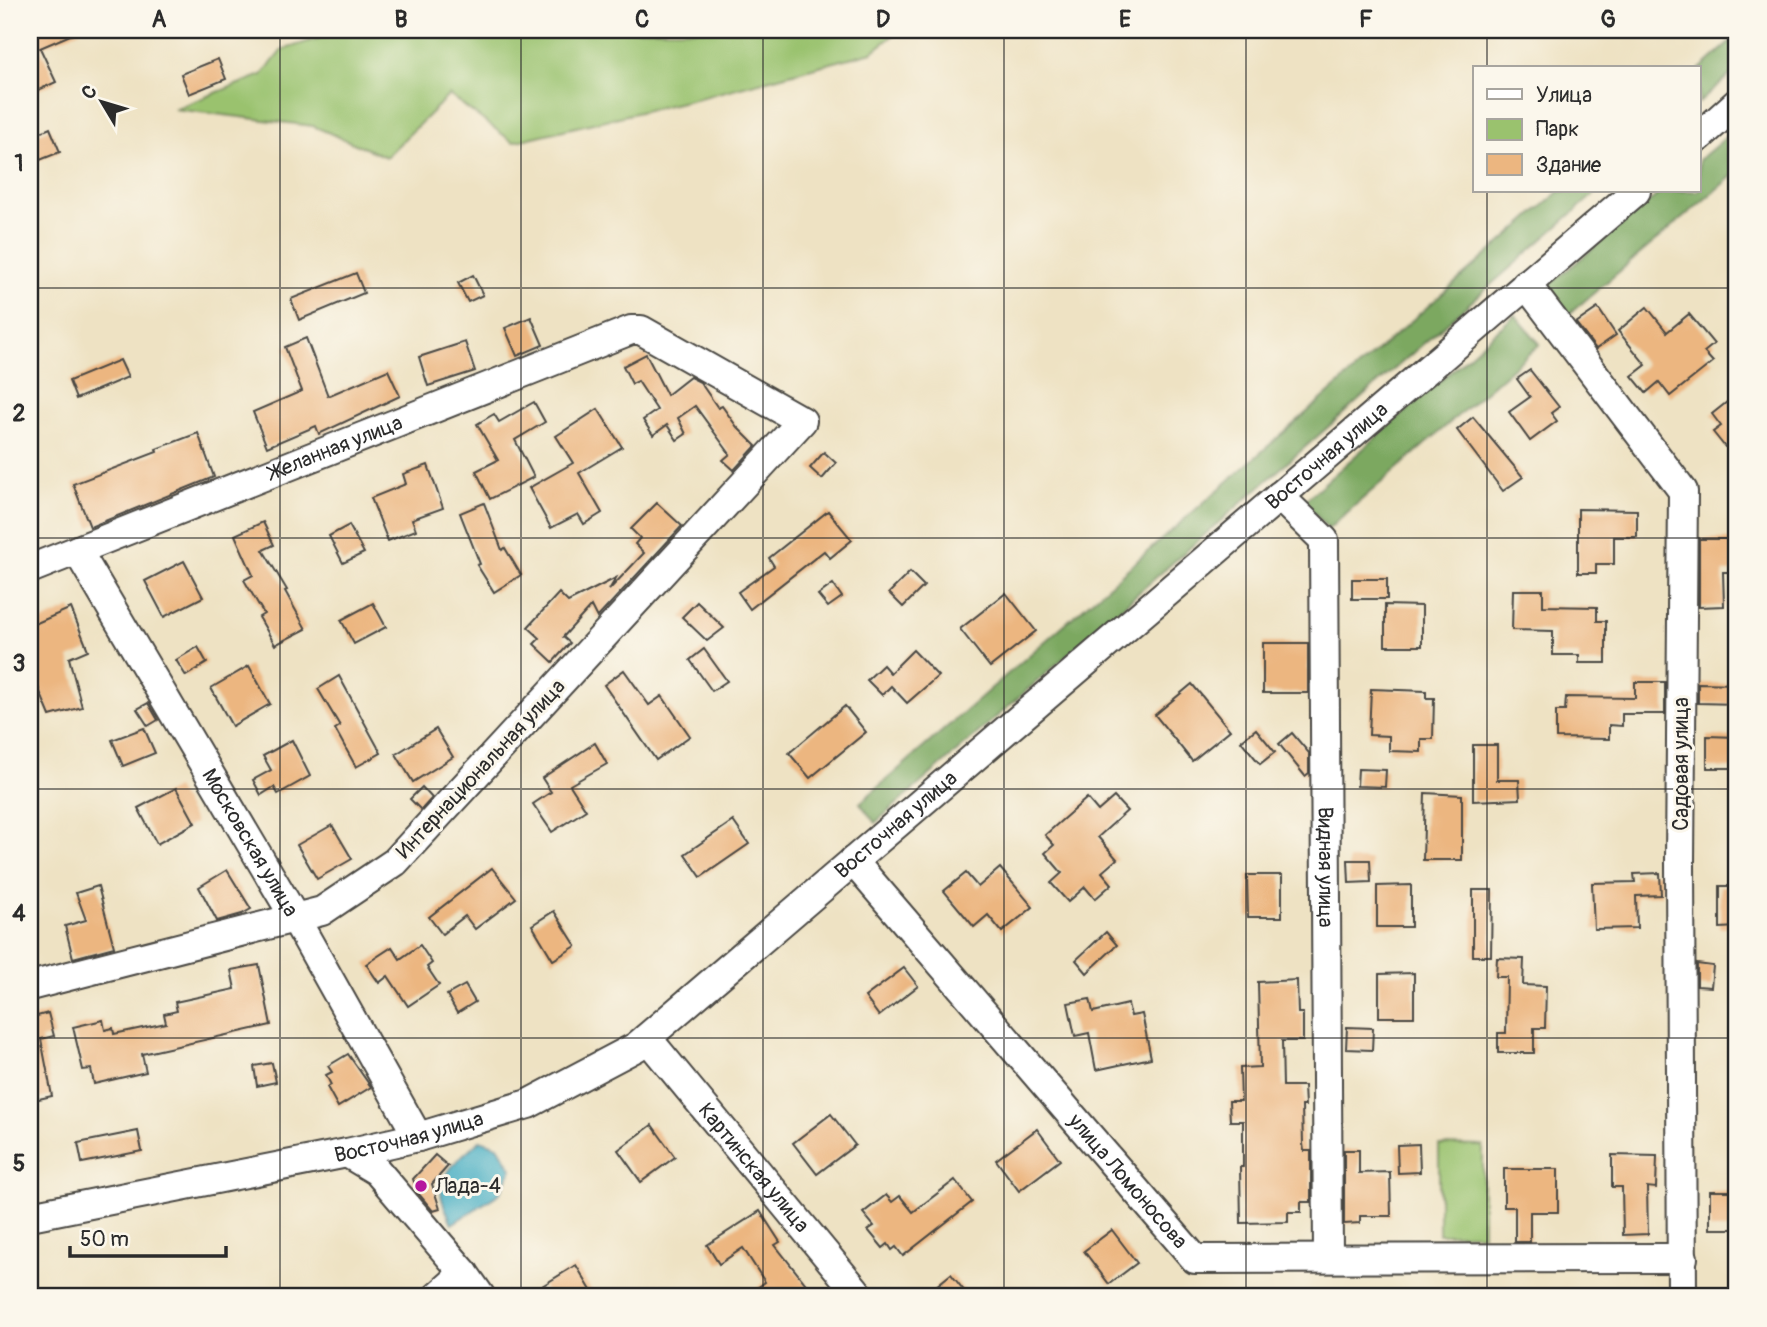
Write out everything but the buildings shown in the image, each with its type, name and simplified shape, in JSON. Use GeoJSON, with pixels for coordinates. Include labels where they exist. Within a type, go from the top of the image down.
{"type":"FeatureCollection","features":[{"type":"Feature","properties":{"kind":"street"},"geometry":{"type":"LineString","coordinates":[[1700,135],[1737,103]]}},
{"type":"Feature","properties":{"kind":"street","name":"Восточная улица"},"geometry":{"type":"LineString","coordinates":[[30,1216],[418,1137],[528,1104],[636,1047],[1635,192]]}},
{"type":"Feature","properties":{"kind":"street","name":"Садовая улица"},"geometry":{"type":"LineString","coordinates":[[1526,285],[1683,491],[1680,848],[1682,1297]]}},
{"type":"Feature","properties":{"kind":"street","name":"Желанная улица"},"geometry":{"type":"LineString","coordinates":[[30,569],[631,330],[641,330],[802,421]]}},
{"type":"Feature","properties":{"kind":"street","name":"Интернациональная улица"},"geometry":{"type":"LineString","coordinates":[[30,986],[322,911],[395,862],[802,421]]}},
{"type":"Feature","properties":{"kind":"street","name":"Видная улица"},"geometry":{"type":"LineString","coordinates":[[1279,496],[1324,540],[1328,1258]]}},
{"type":"Feature","properties":{"kind":"street","name":"Московская улица"},"geometry":{"type":"LineString","coordinates":[[77,550],[295,918],[418,1137]]}},
{"type":"Feature","properties":{"kind":"street","name":"улица Ломоносова"},"geometry":{"type":"LineString","coordinates":[[853,861],[1195,1259],[1683,1258]]}},
{"type":"Feature","properties":{"kind":"street","name":"Картинская улица"},"geometry":{"type":"LineString","coordinates":[[647,1038],[861,1297]]}},
{"type":"Feature","properties":{"kind":"street"},"geometry":{"type":"LineString","coordinates":[[347,1153],[377,1171],[464,1273],[481,1297]]}},
{"type":"Feature","properties":{"kind":"street"},"geometry":{"type":"LineString","coordinates":[[437,1297],[464,1273]]}},
{"type":"Feature","properties":{"kind":"green space"},"geometry":{"type":"Polygon","coordinates":[[[344,30],[900,30],[872,52],[703,97],[513,142],[449,95],[386,157],[313,126],[174,109],[262,75],[282,50],[344,30]]]}},
{"type":"Feature","properties":{"kind":"green space"},"geometry":{"type":"Polygon","coordinates":[[[1737,36],[1737,69],[1700,102],[1700,69],[1737,36]]]}},
{"type":"Feature","properties":{"kind":"green space"},"geometry":{"type":"Polygon","coordinates":[[[1737,128],[1737,172],[1563,319],[1541,292],[1661,192],[1700,192],[1700,159],[1737,128]]]}},
{"type":"Feature","properties":{"kind":"green space"},"geometry":{"type":"Polygon","coordinates":[[[1559,192],[1597,192],[875,823],[860,803],[1559,192]]]}},
{"type":"Feature","properties":{"kind":"green space"},"geometry":{"type":"Polygon","coordinates":[[[1515,315],[1540,344],[1328,529],[1304,501],[1515,315]]]}},
{"type":"Feature","properties":{"kind":"green space"},"geometry":{"type":"Polygon","coordinates":[[[1439,1145],[1483,1146],[1483,1234],[1439,1234],[1439,1145]]]}},
{"type":"Feature","properties":{"kind":"water"},"geometry":{"type":"Polygon","coordinates":[[[480,1140],[498,1146],[512,1169],[500,1193],[452,1224],[442,1200],[442,1185],[455,1163],[480,1140]]]}},
{"type":"Feature","properties":{"kind":"place","name":"Лада-4"},"geometry":{"type":"Point","coordinates":[421,1186]}}]}
